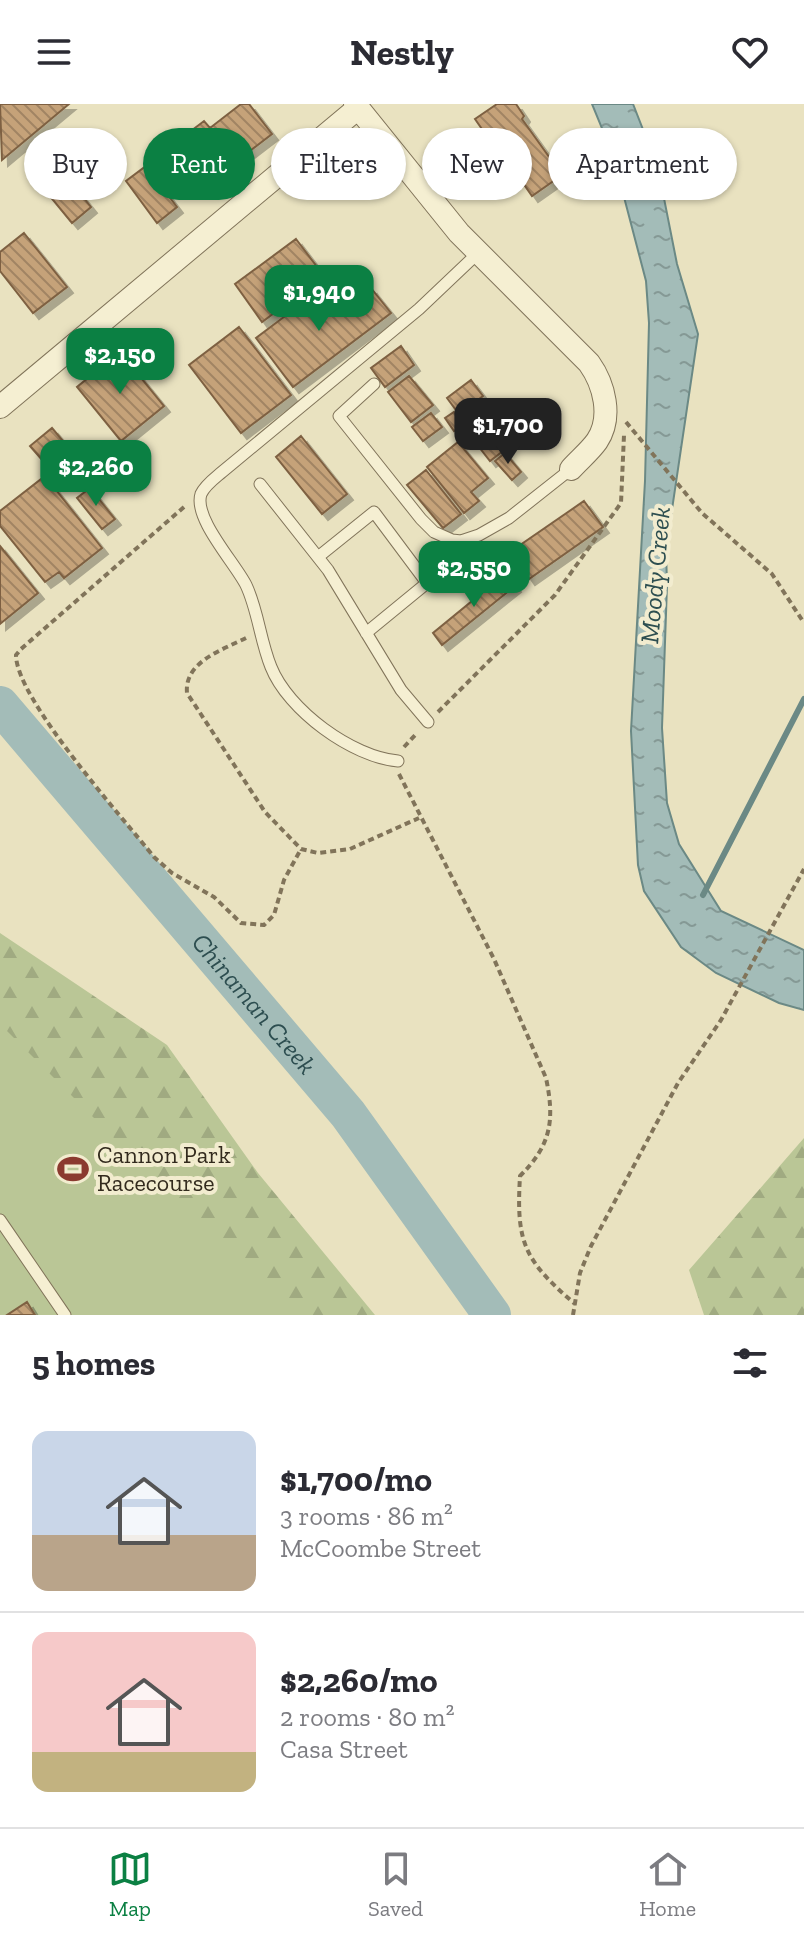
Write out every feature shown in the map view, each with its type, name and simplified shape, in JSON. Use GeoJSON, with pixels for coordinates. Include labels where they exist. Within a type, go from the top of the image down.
{"type":"FeatureCollection","features":[{"type":"Feature","properties":{"kind":"street"},"geometry":{"type":"LineString","coordinates":[[0,407],[357,106],[478,253],[589,363],[598,376],[605,401],[603,425],[598,440],[571,469]]}},
{"type":"Feature","properties":{"kind":"lane"},"geometry":{"type":"LineString","coordinates":[[398,761],[372,757],[360,751],[295,704],[277,680],[258,631],[246,586],[211,531],[200,507],[200,497],[222,472],[419,309],[478,253]]}},
{"type":"Feature","properties":{"kind":"lane"},"geometry":{"type":"LineString","coordinates":[[374,384],[339,416],[421,519],[443,537],[461,541],[479,535],[509,518],[571,469]]}},
{"type":"Feature","properties":{"kind":"lane"},"geometry":{"type":"LineString","coordinates":[[260,484],[318,557],[401,690],[428,722]]}},
{"type":"Feature","properties":{"kind":"lane"},"geometry":{"type":"LineString","coordinates":[[318,557],[374,512],[427,583],[366,633]]}},
{"type":"Feature","properties":{"kind":"lane"},"geometry":{"type":"LineString","coordinates":[[0,1220],[65,1315]]}},
{"type":"Feature","properties":{"kind":"path"},"geometry":{"type":"LineString","coordinates":[[575,1304],[534,1263],[521,1236],[518,1217],[520,1176],[539,1156],[548,1137],[551,1112],[546,1078],[494,959],[399,775],[398,761],[407,743],[555,595],[621,503],[624,420],[702,513],[772,574],[804,623]]}},
{"type":"Feature","properties":{"kind":"path"},"geometry":{"type":"LineString","coordinates":[[200,497],[21,649],[16,655],[16,663],[31,697],[48,723],[154,857],[172,873],[214,897],[241,923],[264,925],[274,915],[284,880],[301,849]]}},
{"type":"Feature","properties":{"kind":"path"},"geometry":{"type":"LineString","coordinates":[[258,631],[190,670],[186,681],[192,704],[265,812],[301,849],[318,853],[350,849],[420,817]]}},
{"type":"Feature","properties":{"kind":"path"},"geometry":{"type":"LineString","coordinates":[[573,1315],[580,1273],[591,1246],[678,1083],[721,1020],[804,869]]}},
{"type":"Feature","properties":{"kind":"green space"},"geometry":{"type":"Polygon","coordinates":[[[0,933],[167,1045],[258,1173],[375,1315],[145,1315],[0,1145],[0,933]]]}},
{"type":"Feature","properties":{"kind":"green space","name":"Cannon Park Racecourse"},"geometry":{"type":"Polygon","coordinates":[[[0,1024],[291,1315],[0,1315],[0,1024]]]}},
{"type":"Feature","properties":{"kind":"green space"},"geometry":{"type":"Polygon","coordinates":[[[804,1138],[804,1315],[704,1315],[689,1270],[804,1138]]]}},
{"type":"Feature","properties":{"kind":"water"},"geometry":{"type":"Polygon","coordinates":[[[592,104],[633,104],[642,128],[602,128],[592,104]]]}},
{"type":"Feature","properties":{"kind":"water","name":"Moody Creek"},"geometry":{"type":"Polygon","coordinates":[[[625,200],[664,200],[677,264],[698,334],[666,550],[662,728],[667,803],[679,844],[721,911],[804,950],[804,1010],[779,1003],[716,973],[681,947],[644,891],[638,865],[631,731],[645,481],[649,323],[646,281],[625,200]]]}},
{"type":"Feature","properties":{"kind":"building"},"geometry":{"type":"Polygon","coordinates":[[[0,104],[69,104],[40,128],[24,128],[24,142],[2,160],[0,104]]]}},
{"type":"Feature","properties":{"kind":"building"},"geometry":{"type":"Polygon","coordinates":[[[241,104],[249,104],[271,135],[255,147],[255,128],[210,128],[241,104]]]}},
{"type":"Feature","properties":{"kind":"building"},"geometry":{"type":"Polygon","coordinates":[[[497,104],[516,104],[528,128],[481,128],[475,119],[497,104]]]}},
{"type":"Feature","properties":{"kind":"building"},"geometry":{"type":"Polygon","coordinates":[[[204,121],[210,128],[195,128],[204,121]]]}},
{"type":"Feature","properties":{"kind":"building"},"geometry":{"type":"Polygon","coordinates":[[[532,133],[548,155],[548,185],[532,196],[532,133]]]}},
{"type":"Feature","properties":{"kind":"building"},"geometry":{"type":"Polygon","coordinates":[[[143,168],[143,200],[172,200],[177,207],[157,223],[127,180],[143,168]]]}},
{"type":"Feature","properties":{"kind":"building"},"geometry":{"type":"Polygon","coordinates":[[[53,200],[85,200],[91,207],[72,223],[53,200]]]}},
{"type":"Feature","properties":{"kind":"building"},"geometry":{"type":"Polygon","coordinates":[[[24,233],[67,287],[33,313],[0,271],[0,252],[24,233]]]}},
{"type":"Feature","properties":{"kind":"building"},"geometry":{"type":"Polygon","coordinates":[[[296,239],[324,276],[262,322],[235,284],[296,239]]]}},
{"type":"Feature","properties":{"kind":"building"},"geometry":{"type":"Polygon","coordinates":[[[371,288],[391,313],[293,387],[256,338],[317,292],[336,315],[371,288]]]}},
{"type":"Feature","properties":{"kind":"building"},"geometry":{"type":"Polygon","coordinates":[[[239,327],[291,395],[241,433],[189,365],[239,327]]]}},
{"type":"Feature","properties":{"kind":"building"},"geometry":{"type":"Polygon","coordinates":[[[401,346],[414,365],[385,387],[371,368],[401,346]]]}},
{"type":"Feature","properties":{"kind":"building"},"geometry":{"type":"Polygon","coordinates":[[[120,352],[164,406],[121,441],[77,387],[120,352]]]}},
{"type":"Feature","properties":{"kind":"building"},"geometry":{"type":"Polygon","coordinates":[[[409,376],[433,405],[411,422],[388,392],[409,376]]]}},
{"type":"Feature","properties":{"kind":"building"},"geometry":{"type":"Polygon","coordinates":[[[471,380],[483,396],[470,406],[481,421],[470,429],[447,398],[471,380]]]}},
{"type":"Feature","properties":{"kind":"building"},"geometry":{"type":"Polygon","coordinates":[[[454,412],[463,425],[454,431],[445,418],[454,412]]]}},
{"type":"Feature","properties":{"kind":"building"},"geometry":{"type":"Polygon","coordinates":[[[431,413],[442,427],[423,441],[412,427],[431,413]]]}},
{"type":"Feature","properties":{"kind":"building"},"geometry":{"type":"Polygon","coordinates":[[[480,423],[503,451],[490,461],[468,433],[480,423]]]}},
{"type":"Feature","properties":{"kind":"building"},"geometry":{"type":"Polygon","coordinates":[[[52,428],[78,459],[57,477],[30,446],[52,428]]]}},
{"type":"Feature","properties":{"kind":"building"},"geometry":{"type":"Polygon","coordinates":[[[301,436],[347,494],[322,514],[276,457],[301,436]]]}},
{"type":"Feature","properties":{"kind":"building"},"geometry":{"type":"Polygon","coordinates":[[[458,442],[488,478],[471,492],[479,501],[464,513],[427,467],[458,442]]]}},
{"type":"Feature","properties":{"kind":"building"},"geometry":{"type":"Polygon","coordinates":[[[505,453],[521,472],[512,480],[495,461],[505,453]]]}},
{"type":"Feature","properties":{"kind":"building"},"geometry":{"type":"Polygon","coordinates":[[[426,470],[461,514],[443,528],[407,485],[426,470]]]}},
{"type":"Feature","properties":{"kind":"building"},"geometry":{"type":"Polygon","coordinates":[[[45,476],[102,548],[64,578],[59,572],[45,582],[0,526],[0,511],[45,476]]]}},
{"type":"Feature","properties":{"kind":"building"},"geometry":{"type":"Polygon","coordinates":[[[90,488],[115,519],[102,529],[77,498],[90,488]]]}},
{"type":"Feature","properties":{"kind":"building"},"geometry":{"type":"Polygon","coordinates":[[[584,501],[603,527],[529,579],[510,552],[584,501]]]}},
{"type":"Feature","properties":{"kind":"building"},"geometry":{"type":"Polygon","coordinates":[[[0,546],[38,593],[0,624],[0,546]]]}},
{"type":"Feature","properties":{"kind":"building"},"geometry":{"type":"Polygon","coordinates":[[[505,574],[515,586],[442,645],[433,633],[505,574]]]}},
{"type":"Feature","properties":{"kind":"building"},"geometry":{"type":"Polygon","coordinates":[[[27,1302],[35,1315],[7,1315],[27,1302]]]}},
{"type":"Feature","properties":{"kind":"waterway"},"geometry":{"type":"LineString","coordinates":[[703,895],[804,699]]}},
{"type":"Feature","properties":{"kind":"waterway","name":"Chinaman Creek"},"geometry":{"type":"LineString","coordinates":[[0,705],[348,1114],[492,1315]]}},
{"type":"Feature","properties":{"kind":"place","name":"Cannon Park Racecourse"},"geometry":{"type":"Point","coordinates":[73,1169]}}]}
